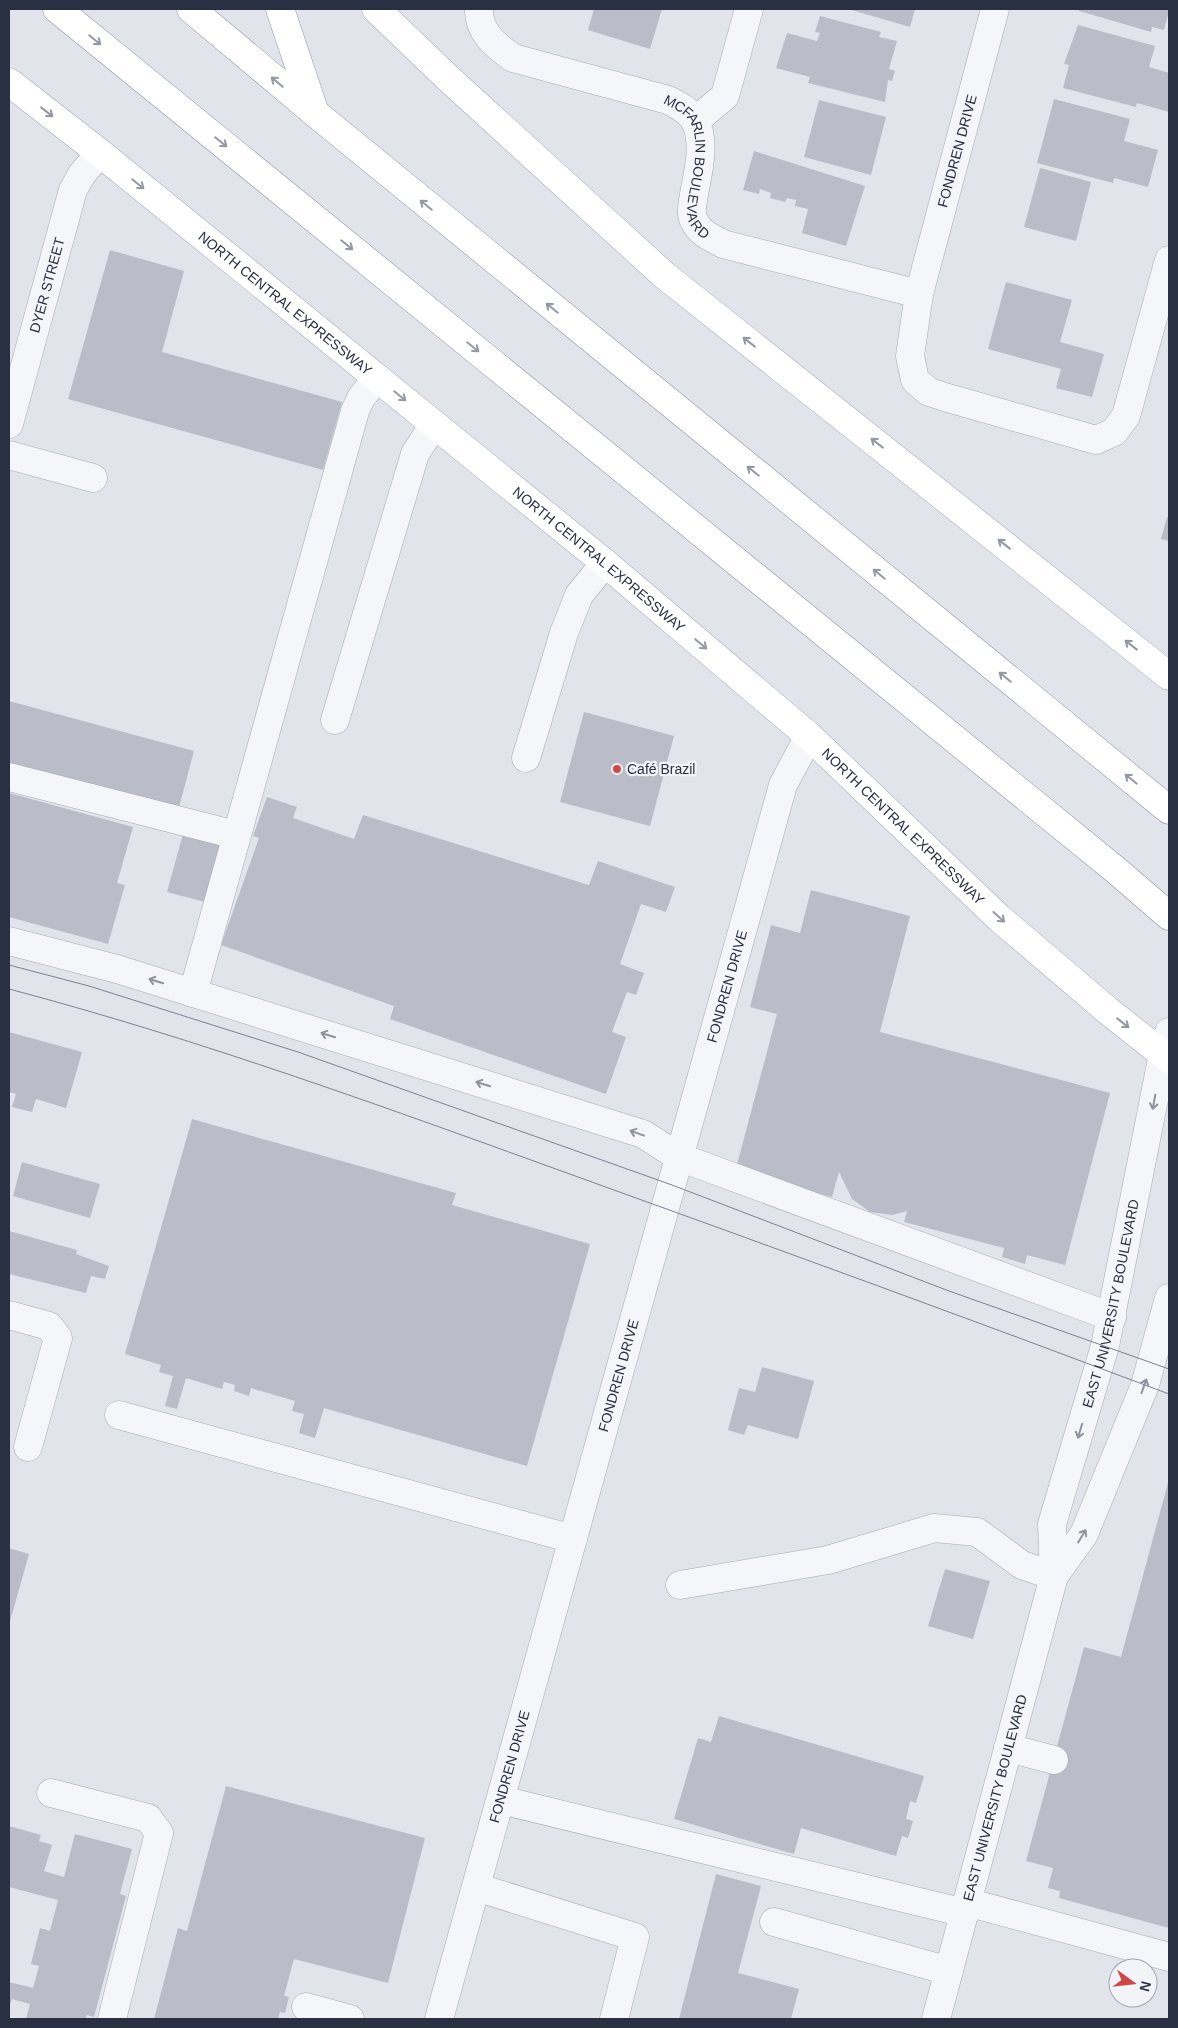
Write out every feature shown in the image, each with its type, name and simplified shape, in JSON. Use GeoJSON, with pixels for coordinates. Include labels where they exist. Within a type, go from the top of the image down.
{"type":"FeatureCollection","features":[{"type":"Feature","properties":{"kind":"main road"},"geometry":{"type":"LineString","coordinates":[[57,9],[1117,871],[1169,916]]}},
{"type":"Feature","properties":{"kind":"main road"},"geometry":{"type":"LineString","coordinates":[[191,9],[315,114],[1169,810]]}},
{"type":"Feature","properties":{"kind":"main road"},"geometry":{"type":"LineString","coordinates":[[280,9],[315,114]]}},
{"type":"Feature","properties":{"kind":"main road"},"geometry":{"type":"LineString","coordinates":[[376,9],[449,79],[664,275],[1169,676]]}},
{"type":"Feature","properties":{"kind":"main road","name":"NORTH CENTRAL EXPRESSWAY"},"geometry":{"type":"LineString","coordinates":[[9,82],[100,153],[605,563],[809,736],[1000,918],[1107,1010],[1167,1048]]}},
{"type":"Feature","properties":{"kind":"street","name":"MCFARLIN BOULEVARD"},"geometry":{"type":"LineString","coordinates":[[479,9],[484,29],[494,44],[513,58],[668,100],[683,108],[695,121],[700,152],[692,202],[693,220],[704,234],[723,244],[919,294]]}},
{"type":"Feature","properties":{"kind":"street"},"geometry":{"type":"LineString","coordinates":[[695,121],[725,96],[750,9]]}},
{"type":"Feature","properties":{"kind":"street","name":"FONDREN DRIVE"},"geometry":{"type":"LineString","coordinates":[[995,9],[919,294],[910,356],[915,380],[930,392],[948,398],[1096,440],[1114,432],[1126,416],[1169,260]]}},
{"type":"Feature","properties":{"kind":"street","name":"DYER STREET"},"geometry":{"type":"LineString","coordinates":[[9,424],[73,190],[82,174],[100,153]]}},
{"type":"Feature","properties":{"kind":"street"},"geometry":{"type":"LineString","coordinates":[[192,993],[354,411],[361,398],[377,378]]}},
{"type":"Feature","properties":{"kind":"street"},"geometry":{"type":"LineString","coordinates":[[335,720],[415,454],[434,424]]}},
{"type":"Feature","properties":{"kind":"street"},"geometry":{"type":"LineString","coordinates":[[9,455],[93,478]]}},
{"type":"Feature","properties":{"kind":"street"},"geometry":{"type":"LineString","coordinates":[[526,758],[564,633],[579,595],[605,563]]}},
{"type":"Feature","properties":{"kind":"street","name":"FONDREN DRIVE"},"geometry":{"type":"LineString","coordinates":[[439,2019],[783,785],[809,736]]}},
{"type":"Feature","properties":{"kind":"street"},"geometry":{"type":"LineString","coordinates":[[9,777],[236,835]]}},
{"type":"Feature","properties":{"kind":"street"},"geometry":{"type":"LineString","coordinates":[[9,940],[117,969],[643,1134],[680,1157],[1112,1317]]}},
{"type":"Feature","properties":{"kind":"street","name":"EAST UNIVERSITY BOULEVARD"},"geometry":{"type":"LineString","coordinates":[[936,2019],[1054,1576],[1052,1524],[1112,1317],[1167,1048]]}},
{"type":"Feature","properties":{"kind":"street","name":"EAST UNIVERSITY BOULEVARD"},"geometry":{"type":"LineString","coordinates":[[1054,1576],[1084,1534],[1145,1384],[1169,1298]]}},
{"type":"Feature","properties":{"kind":"street"},"geometry":{"type":"LineString","coordinates":[[9,1316],[49,1326],[58,1338],[28,1447]]}},
{"type":"Feature","properties":{"kind":"street"},"geometry":{"type":"LineString","coordinates":[[119,1415],[573,1539]]}},
{"type":"Feature","properties":{"kind":"street"},"geometry":{"type":"LineString","coordinates":[[680,1586],[828,1560],[934,1528],[977,1532],[1022,1565],[1054,1576]]}},
{"type":"Feature","properties":{"kind":"street"},"geometry":{"type":"LineString","coordinates":[[1008,1748],[1054,1760]]}},
{"type":"Feature","properties":{"kind":"street"},"geometry":{"type":"LineString","coordinates":[[51,1793],[148,1818],[159,1833],[112,2019]]}},
{"type":"Feature","properties":{"kind":"street"},"geometry":{"type":"LineString","coordinates":[[501,1800],[966,1907],[1169,1957]]}},
{"type":"Feature","properties":{"kind":"street"},"geometry":{"type":"LineString","coordinates":[[476,1887],[635,1937],[614,2019]]}},
{"type":"Feature","properties":{"kind":"street"},"geometry":{"type":"LineString","coordinates":[[774,1922],[949,1971]]}},
{"type":"Feature","properties":{"kind":"street"},"geometry":{"type":"LineString","coordinates":[[306,2007],[350,2019]]}},
{"type":"Feature","properties":{"kind":"building"},"geometry":{"type":"Polygon","coordinates":[[[594,9],[662,9],[650,49],[588,30],[594,9]]]}},
{"type":"Feature","properties":{"kind":"building"},"geometry":{"type":"Polygon","coordinates":[[[848,9],[915,9],[910,27],[848,9]]]}},
{"type":"Feature","properties":{"kind":"building"},"geometry":{"type":"Polygon","coordinates":[[[1080,9],[1169,9],[1169,11],[1164,30],[1152,27],[1151,32],[1079,11],[1080,9]]]}},
{"type":"Feature","properties":{"kind":"building"},"geometry":{"type":"Polygon","coordinates":[[[820,16],[881,32],[879,37],[897,41],[889,69],[895,71],[892,81],[888,80],[885,102],[808,83],[810,77],[776,68],[787,33],[817,41],[820,33],[815,32],[820,16]]]}},
{"type":"Feature","properties":{"kind":"building"},"geometry":{"type":"Polygon","coordinates":[[[1078,25],[1155,46],[1149,67],[1169,73],[1169,112],[1137,103],[1136,107],[1063,88],[1069,65],[1064,64],[1078,25]]]}},
{"type":"Feature","properties":{"kind":"building"},"geometry":{"type":"Polygon","coordinates":[[[1054,99],[1130,119],[1124,141],[1158,150],[1148,187],[1114,178],[1113,183],[1037,163],[1054,99]]]}},
{"type":"Feature","properties":{"kind":"building"},"geometry":{"type":"Polygon","coordinates":[[[819,100],[886,117],[871,175],[804,157],[819,100]]]}},
{"type":"Feature","properties":{"kind":"building"},"geometry":{"type":"Polygon","coordinates":[[[754,151],[865,186],[846,246],[802,233],[808,209],[795,206],[796,200],[787,198],[785,202],[770,198],[771,193],[760,189],[759,194],[743,190],[754,151]]]}},
{"type":"Feature","properties":{"kind":"building"},"geometry":{"type":"Polygon","coordinates":[[[1040,168],[1091,182],[1076,241],[1024,227],[1040,168]]]}},
{"type":"Feature","properties":{"kind":"building"},"geometry":{"type":"Polygon","coordinates":[[[110,250],[184,271],[162,352],[342,402],[323,470],[68,399],[110,250]]]}},
{"type":"Feature","properties":{"kind":"building"},"geometry":{"type":"Polygon","coordinates":[[[1006,282],[1072,300],[1060,342],[1104,354],[1092,397],[1056,388],[1061,369],[988,349],[1006,282]]]}},
{"type":"Feature","properties":{"kind":"building"},"geometry":{"type":"Polygon","coordinates":[[[1167,517],[1169,518],[1169,541],[1161,539],[1167,517]]]}},
{"type":"Feature","properties":{"kind":"building"},"geometry":{"type":"Polygon","coordinates":[[[9,701],[194,751],[178,811],[9,765],[9,701]]]}},
{"type":"Feature","properties":{"kind":"building","name":"Café Brazil"},"geometry":{"type":"Polygon","coordinates":[[[584,712],[674,736],[650,826],[560,802],[584,712]]]}},
{"type":"Feature","properties":{"kind":"building"},"geometry":{"type":"Polygon","coordinates":[[[9,793],[133,827],[117,883],[125,885],[108,944],[9,917],[9,793]]]}},
{"type":"Feature","properties":{"kind":"building"},"geometry":{"type":"Polygon","coordinates":[[[267,797],[297,807],[293,818],[354,839],[363,815],[589,885],[598,861],[675,887],[666,912],[641,904],[620,964],[644,973],[636,995],[627,992],[612,1032],[626,1037],[606,1094],[390,1019],[394,1006],[221,945],[259,838],[253,836],[267,797]]]}},
{"type":"Feature","properties":{"kind":"building"},"geometry":{"type":"Polygon","coordinates":[[[183,834],[223,837],[205,902],[167,892],[183,834]]]}},
{"type":"Feature","properties":{"kind":"building"},"geometry":{"type":"Polygon","coordinates":[[[811,890],[910,916],[880,1032],[1110,1093],[1065,1265],[1027,1255],[1025,1264],[1002,1257],[1004,1248],[904,1222],[907,1211],[892,1215],[870,1212],[852,1199],[839,1172],[832,1197],[735,1172],[777,1014],[750,1007],[771,925],[800,933],[811,890]]]}},
{"type":"Feature","properties":{"kind":"building"},"geometry":{"type":"Polygon","coordinates":[[[9,1032],[82,1052],[66,1108],[36,1099],[32,1112],[12,1107],[16,1094],[9,1092],[9,1032]]]}},
{"type":"Feature","properties":{"kind":"building"},"geometry":{"type":"Polygon","coordinates":[[[192,1119],[456,1193],[452,1205],[590,1244],[527,1466],[324,1408],[315,1438],[299,1433],[304,1414],[292,1411],[295,1401],[251,1388],[249,1396],[234,1391],[235,1385],[224,1382],[222,1389],[186,1378],[177,1409],[165,1406],[173,1376],[159,1372],[161,1365],[125,1354],[192,1119]]]}},
{"type":"Feature","properties":{"kind":"building"},"geometry":{"type":"Polygon","coordinates":[[[22,1162],[100,1184],[90,1218],[13,1196],[22,1162]]]}},
{"type":"Feature","properties":{"kind":"building"},"geometry":{"type":"Polygon","coordinates":[[[9,1231],[77,1250],[76,1254],[109,1266],[105,1279],[91,1276],[86,1293],[9,1274],[9,1231]]]}},
{"type":"Feature","properties":{"kind":"building"},"geometry":{"type":"Polygon","coordinates":[[[762,1367],[814,1381],[798,1439],[748,1425],[744,1435],[728,1430],[739,1388],[755,1392],[762,1367]]]}},
{"type":"Feature","properties":{"kind":"building"},"geometry":{"type":"Polygon","coordinates":[[[1169,1479],[1169,1928],[1059,1898],[1060,1891],[1048,1888],[1053,1868],[1026,1861],[1084,1647],[1121,1657],[1169,1479]]]}},
{"type":"Feature","properties":{"kind":"building"},"geometry":{"type":"Polygon","coordinates":[[[9,1548],[29,1554],[9,1625],[9,1548]]]}},
{"type":"Feature","properties":{"kind":"building"},"geometry":{"type":"Polygon","coordinates":[[[945,1569],[990,1581],[973,1639],[928,1626],[945,1569]]]}},
{"type":"Feature","properties":{"kind":"building"},"geometry":{"type":"Polygon","coordinates":[[[719,1716],[924,1776],[916,1803],[910,1801],[906,1819],[913,1821],[908,1838],[902,1836],[896,1856],[801,1828],[794,1854],[674,1819],[698,1738],[711,1742],[719,1716]]]}},
{"type":"Feature","properties":{"kind":"building"},"geometry":{"type":"Polygon","coordinates":[[[226,1786],[425,1838],[388,1983],[294,1959],[284,1996],[289,1997],[285,2013],[280,2012],[278,2019],[154,2019],[178,1928],[187,1931],[226,1786]]]}},
{"type":"Feature","properties":{"kind":"building"},"geometry":{"type":"Polygon","coordinates":[[[9,1826],[41,1835],[39,1841],[52,1845],[44,1871],[64,1877],[75,1834],[132,1849],[120,1894],[126,1896],[94,2017],[87,2015],[85,2019],[26,2019],[30,2004],[12,1999],[9,2008],[9,1982],[33,1988],[39,1966],[31,1964],[40,1928],[50,1931],[58,1900],[9,1887],[9,1826]]]}},
{"type":"Feature","properties":{"kind":"building"},"geometry":{"type":"Polygon","coordinates":[[[716,1874],[761,1886],[738,1973],[799,1989],[791,2019],[679,2019],[716,1874]]]}},
{"type":"Feature","properties":{"kind":"tram line"},"geometry":{"type":"LineString","coordinates":[[9,965],[89,986],[298,1052],[672,1185],[949,1291],[1169,1369]]}},
{"type":"Feature","properties":{"kind":"tram line"},"geometry":{"type":"LineString","coordinates":[[9,989],[153,1030],[366,1101],[800,1257],[1169,1394]]}},
{"type":"Feature","properties":{"kind":"place","name":"Café Brazil"},"geometry":{"type":"Point","coordinates":[617,769]}}]}
